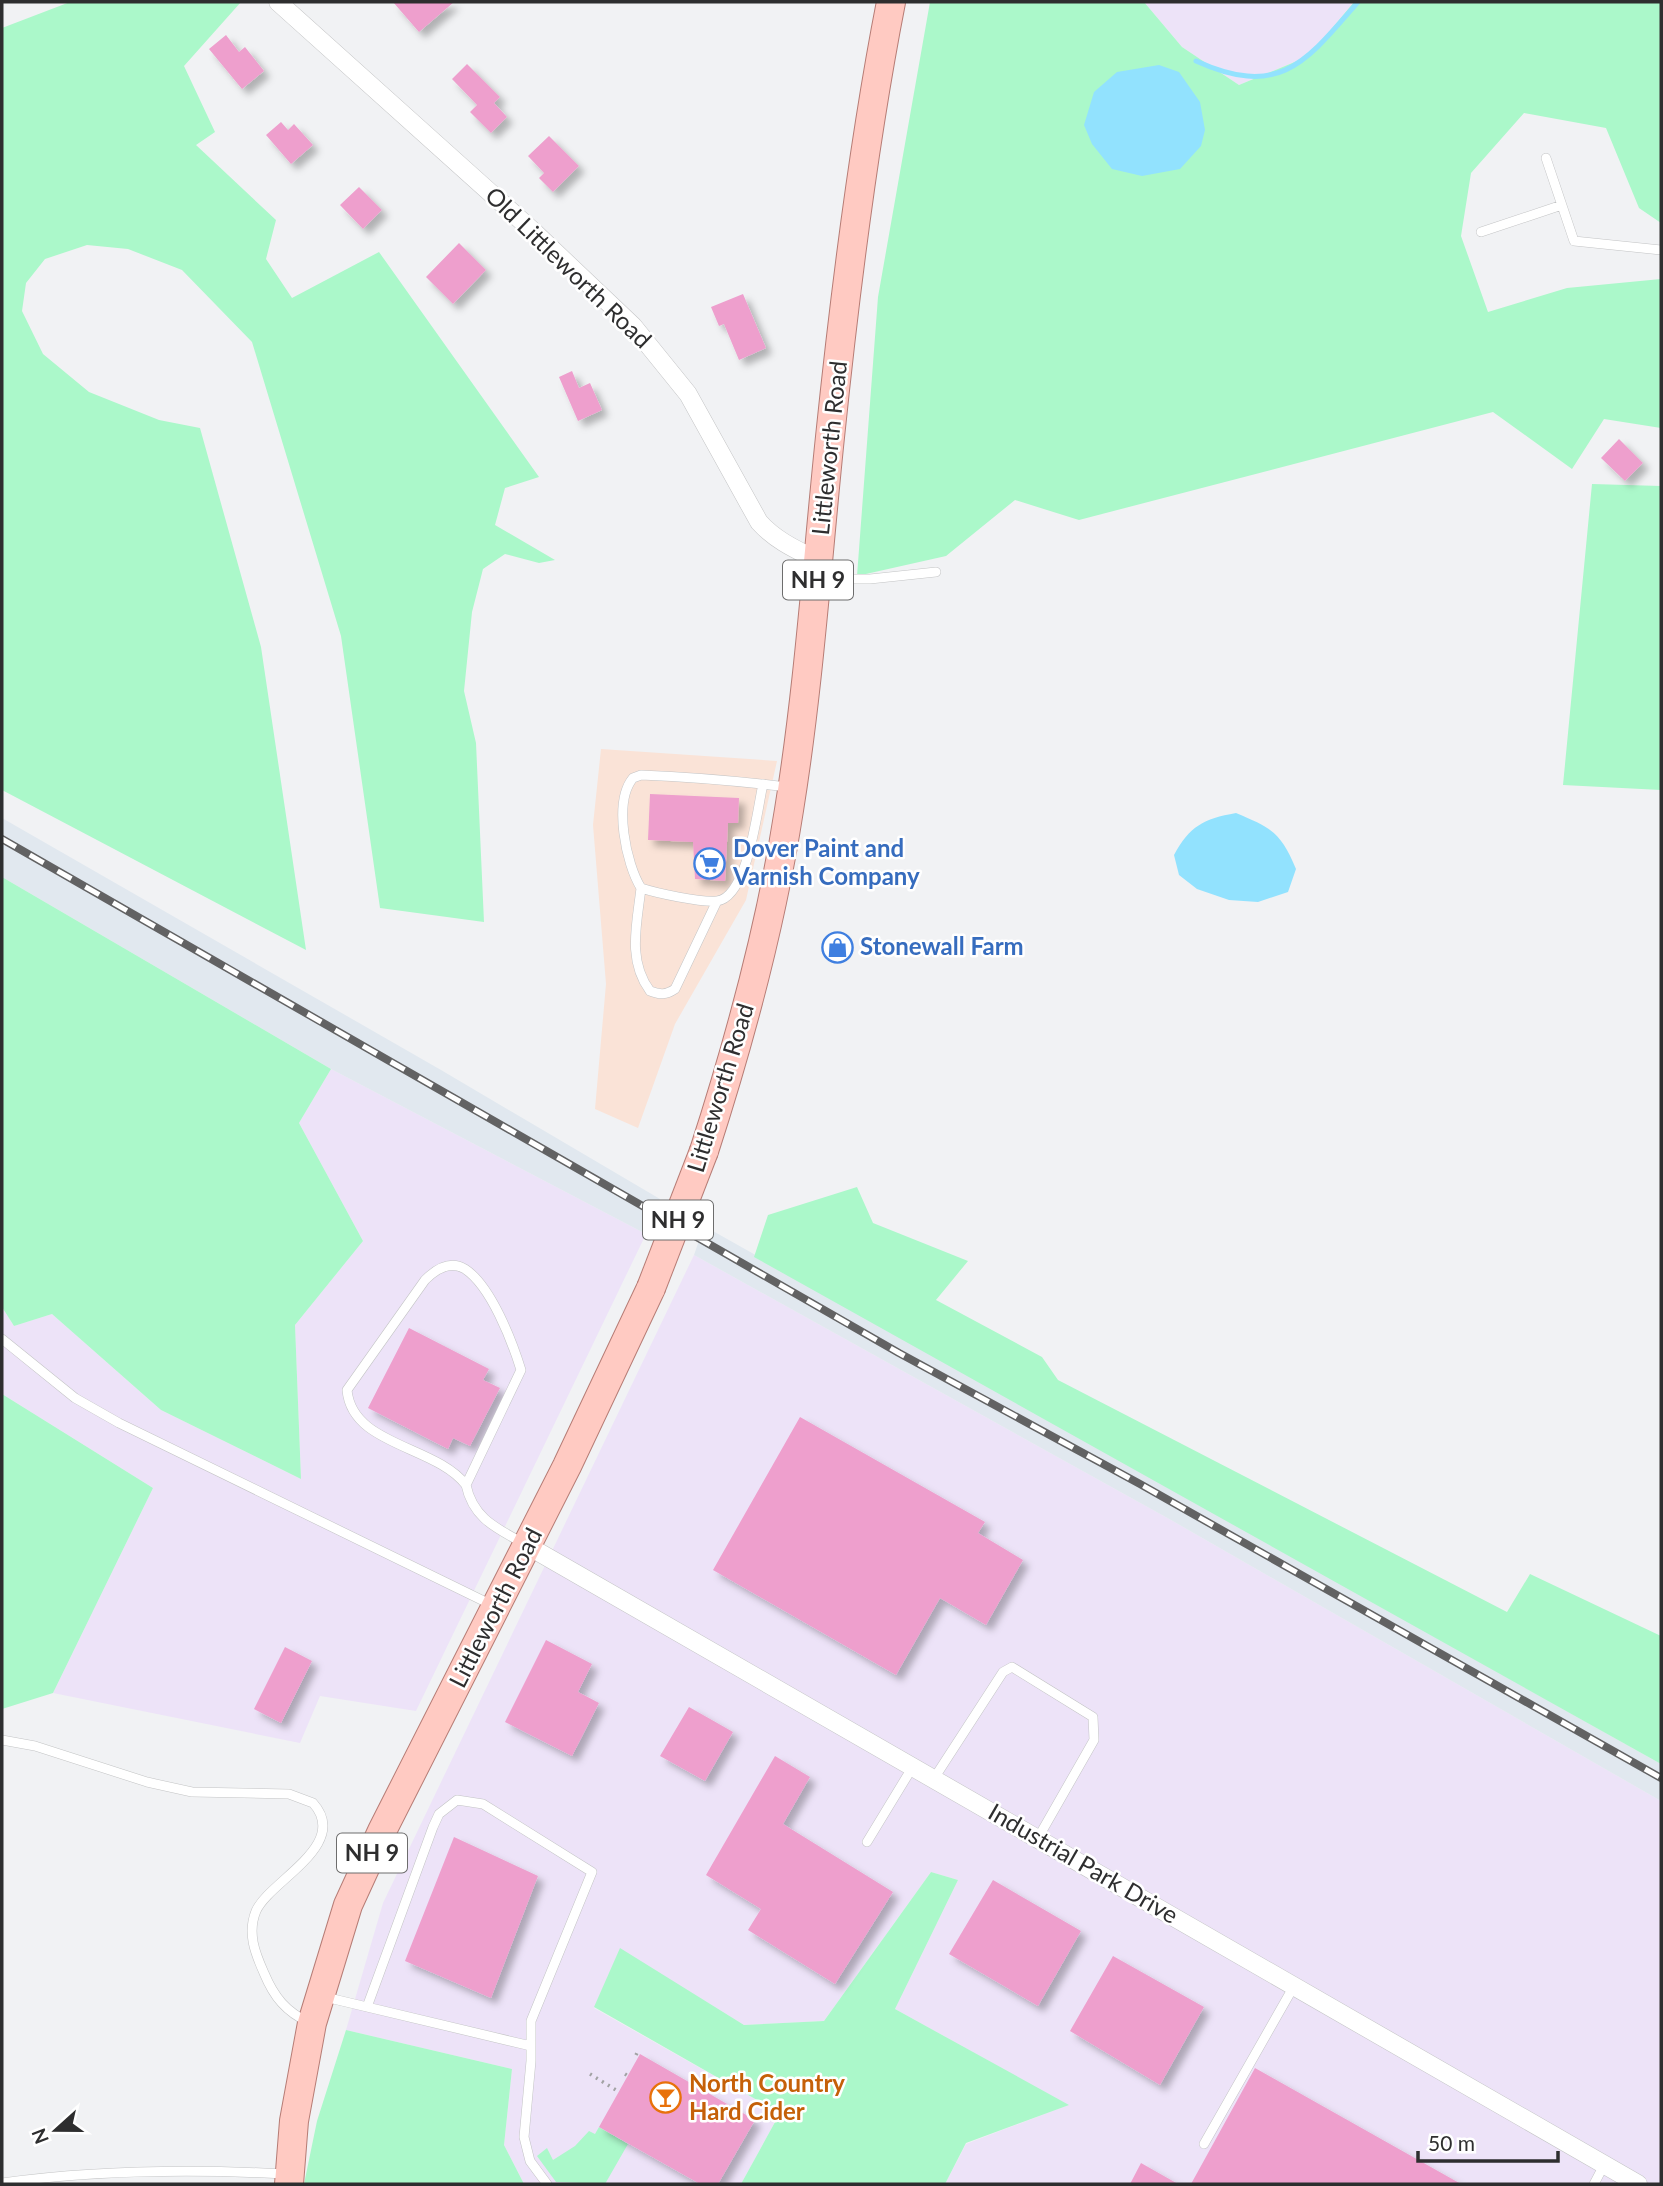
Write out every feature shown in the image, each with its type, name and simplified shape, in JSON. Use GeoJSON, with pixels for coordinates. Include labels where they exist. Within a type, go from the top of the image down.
{"type":"FeatureCollection","features":[{"type":"Feature","properties":{"kind":"main road","name":"Littleworth Road"},"geometry":{"type":"LineString","coordinates":[[290,2179],[294,2121],[312,2023],[319,1995],[359,1881],[528,1546],[651,1288],[704,1151],[761,949],[792,788],[819,570],[830,438],[856,219],[891,2]]}},
{"type":"Feature","properties":{"kind":"street","name":"Old Littleworth Road"},"geometry":{"type":"LineString","coordinates":[[278,2],[534,232],[633,326],[688,394],[759,522],[819,570]]}},
{"type":"Feature","properties":{"kind":"street","name":"Industrial Park Drive"},"geometry":{"type":"LineString","coordinates":[[528,1546],[1638,2184]]}},
{"type":"Feature","properties":{"kind":"lane"},"geometry":{"type":"LineString","coordinates":[[1546,158],[1574,242],[1661,250]]}},
{"type":"Feature","properties":{"kind":"lane"},"geometry":{"type":"LineString","coordinates":[[1481,232],[1562,205]]}},
{"type":"Feature","properties":{"kind":"lane"},"geometry":{"type":"LineString","coordinates":[[819,570],[870,579],[936,572]]}},
{"type":"Feature","properties":{"kind":"lane"},"geometry":{"type":"LineString","coordinates":[[763,784],[737,888],[717,901],[675,989],[668,994],[658,995],[650,991],[636,967],[634,947],[640,888],[628,863],[625,843],[625,796],[633,778],[641,775],[708,778],[763,784],[792,788]]}},
{"type":"Feature","properties":{"kind":"lane"},"geometry":{"type":"LineString","coordinates":[[640,888],[717,901]]}},
{"type":"Feature","properties":{"kind":"lane"},"geometry":{"type":"LineString","coordinates":[[466,1485],[521,1370],[497,1311],[478,1282],[463,1268],[451,1266],[437,1269],[425,1280],[347,1390],[354,1415],[367,1427],[451,1469],[466,1485],[477,1514],[528,1546]]}},
{"type":"Feature","properties":{"kind":"lane"},"geometry":{"type":"LineString","coordinates":[[2,1339],[75,1398],[119,1423],[435,1574],[497,1607]]}},
{"type":"Feature","properties":{"kind":"lane"},"geometry":{"type":"LineString","coordinates":[[933,1780],[1003,1672],[1012,1668],[1093,1717],[1095,1725],[1094,1740],[1038,1838]]}},
{"type":"Feature","properties":{"kind":"lane"},"geometry":{"type":"LineString","coordinates":[[2,1741],[35,1746],[147,1782],[181,1789],[228,1794],[289,1794],[313,1803],[322,1819],[317,1845],[310,1856],[258,1908],[252,1938],[256,1956],[278,2000],[292,2015],[312,2023]]}},
{"type":"Feature","properties":{"kind":"lane"},"geometry":{"type":"LineString","coordinates":[[867,1842],[912,1768]]}},
{"type":"Feature","properties":{"kind":"lane"},"geometry":{"type":"LineString","coordinates":[[367,2007],[433,1827],[448,1806],[457,1800],[483,1804],[592,1872],[531,2021],[524,2137],[530,2161],[547,2184]]}},
{"type":"Feature","properties":{"kind":"lane"},"geometry":{"type":"LineString","coordinates":[[1204,2144],[1294,1986]]}},
{"type":"Feature","properties":{"kind":"lane"},"geometry":{"type":"LineString","coordinates":[[319,1995],[531,2046]]}},
{"type":"Feature","properties":{"kind":"lane"},"geometry":{"type":"LineString","coordinates":[[1594,2184],[1604,2165]]}},
{"type":"Feature","properties":{"kind":"lane"},"geometry":{"type":"LineString","coordinates":[[2,2183],[48,2176],[190,2169],[290,2179]]}},
{"type":"Feature","properties":{"kind":"path"},"geometry":{"type":"LineString","coordinates":[[590,2074],[616,2090]]}},
{"type":"Feature","properties":{"kind":"shaded area"},"geometry":{"type":"Polygon","coordinates":[[[1144,2],[1354,2],[1309,56],[1239,85],[1182,47],[1144,2]]]}},
{"type":"Feature","properties":{"kind":"shaded area"},"geometry":{"type":"Polygon","coordinates":[[[601,749],[777,761],[746,900],[675,1024],[638,1128],[595,1109],[606,984],[593,825],[601,749]]]}},
{"type":"Feature","properties":{"kind":"shaded area"},"geometry":{"type":"Polygon","coordinates":[[[2,818],[660,1199],[646,1234],[331,1069],[2,877],[2,818]]]}},
{"type":"Feature","properties":{"kind":"shaded area"},"geometry":{"type":"Polygon","coordinates":[[[331,1069],[646,1234],[416,1711],[320,1696],[300,1743],[53,1693],[153,1488],[2,1394],[2,1307],[14,1326],[52,1314],[161,1410],[301,1479],[295,1325],[363,1241],[299,1123],[331,1069]]]}},
{"type":"Feature","properties":{"kind":"shaded area"},"geometry":{"type":"Polygon","coordinates":[[[704,1226],[1661,1764],[1661,1801],[1171,1520],[694,1255],[704,1226]]]}},
{"type":"Feature","properties":{"kind":"shaded area"},"geometry":{"type":"Polygon","coordinates":[[[694,1255],[1171,1520],[1661,1801],[1661,2184],[945,2184],[966,2144],[1068,2105],[895,2009],[958,1880],[931,1872],[824,2021],[744,2025],[620,1949],[594,2008],[780,2113],[741,2184],[524,2184],[504,2145],[512,2069],[346,2030],[383,1903],[694,1255]]]}},
{"type":"Feature","properties":{"kind":"green space"},"geometry":{"type":"Polygon","coordinates":[[[70,2],[241,2],[184,66],[215,132],[196,145],[276,220],[266,259],[292,298],[379,252],[539,477],[505,488],[495,525],[555,560],[539,563],[505,554],[483,569],[472,612],[464,691],[476,743],[484,922],[380,908],[341,636],[252,342],[182,270],[128,249],[87,245],[45,259],[26,283],[22,311],[43,354],[89,392],[159,420],[200,428],[261,647],[306,950],[2,790],[2,28],[70,2]]]}},
{"type":"Feature","properties":{"kind":"green space"},"geometry":{"type":"Polygon","coordinates":[[[930,2],[1144,2],[1182,47],[1239,85],[1309,56],[1354,2],[1661,2],[1661,223],[1639,208],[1606,128],[1524,113],[1471,173],[1461,236],[1488,312],[1567,288],[1661,279],[1661,428],[1604,419],[1572,469],[1493,412],[1079,520],[1015,500],[946,556],[857,576],[878,297],[930,2]]]}},
{"type":"Feature","properties":{"kind":"green space"},"geometry":{"type":"Polygon","coordinates":[[[1592,484],[1661,486],[1661,790],[1563,785],[1592,484]]]}},
{"type":"Feature","properties":{"kind":"green space"},"geometry":{"type":"Polygon","coordinates":[[[2,877],[331,1069],[299,1123],[363,1241],[295,1325],[301,1479],[161,1410],[52,1314],[14,1326],[2,1307],[2,877]]]}},
{"type":"Feature","properties":{"kind":"green space"},"geometry":{"type":"Polygon","coordinates":[[[857,1187],[873,1223],[968,1261],[936,1300],[1042,1357],[1058,1380],[1507,1612],[1530,1574],[1661,1636],[1661,1764],[754,1257],[768,1215],[857,1187]]]}},
{"type":"Feature","properties":{"kind":"green space"},"geometry":{"type":"Polygon","coordinates":[[[2,1394],[153,1488],[53,1693],[2,1709],[2,1394]]]}},
{"type":"Feature","properties":{"kind":"green space"},"geometry":{"type":"Polygon","coordinates":[[[931,1872],[958,1880],[895,2009],[1069,2105],[966,2143],[945,2184],[741,2184],[780,2113],[594,2007],[620,1948],[744,2025],[824,2021],[931,1872]]]}},
{"type":"Feature","properties":{"kind":"green space"},"geometry":{"type":"Polygon","coordinates":[[[346,2030],[512,2069],[504,2145],[524,2184],[304,2184],[317,2121],[346,2030]]]}},
{"type":"Feature","properties":{"kind":"green space"},"geometry":{"type":"Polygon","coordinates":[[[599,2127],[628,2144],[605,2184],[556,2182],[537,2156],[547,2148],[553,2160],[575,2146],[589,2131],[595,2134],[599,2127]]]}},
{"type":"Feature","properties":{"kind":"water"},"geometry":{"type":"Polygon","coordinates":[[[1159,65],[1179,72],[1200,102],[1205,130],[1201,146],[1180,169],[1142,176],[1112,169],[1092,144],[1084,125],[1094,92],[1117,72],[1159,65]]]}},
{"type":"Feature","properties":{"kind":"water"},"geometry":{"type":"Polygon","coordinates":[[[1236,813],[1267,828],[1280,839],[1296,869],[1288,892],[1258,902],[1229,900],[1197,889],[1179,875],[1174,855],[1186,837],[1206,821],[1236,813]]]}},
{"type":"Feature","properties":{"kind":"building"},"geometry":{"type":"Polygon","coordinates":[[[393,2],[454,2],[419,32],[393,2]]]}},
{"type":"Feature","properties":{"kind":"building"},"geometry":{"type":"Polygon","coordinates":[[[226,35],[239,52],[245,47],[264,71],[242,89],[209,49],[226,35]]]}},
{"type":"Feature","properties":{"kind":"building"},"geometry":{"type":"Polygon","coordinates":[[[467,64],[500,97],[494,103],[507,117],[491,133],[470,112],[477,105],[452,79],[467,64]]]}},
{"type":"Feature","properties":{"kind":"building"},"geometry":{"type":"Polygon","coordinates":[[[281,122],[288,130],[294,124],[313,145],[291,164],[266,135],[281,122]]]}},
{"type":"Feature","properties":{"kind":"building"},"geometry":{"type":"Polygon","coordinates":[[[549,136],[579,166],[553,192],[539,178],[544,173],[528,156],[549,136]]]}},
{"type":"Feature","properties":{"kind":"building"},"geometry":{"type":"Polygon","coordinates":[[[359,187],[382,210],[363,229],[340,205],[359,187]]]}},
{"type":"Feature","properties":{"kind":"building"},"geometry":{"type":"Polygon","coordinates":[[[459,243],[486,270],[453,304],[426,277],[459,243]]]}},
{"type":"Feature","properties":{"kind":"building"},"geometry":{"type":"Polygon","coordinates":[[[743,294],[766,348],[739,360],[724,324],[719,326],[711,307],[743,294]]]}},
{"type":"Feature","properties":{"kind":"building"},"geometry":{"type":"Polygon","coordinates":[[[572,371],[579,388],[590,383],[602,410],[578,421],[559,377],[572,371]]]}},
{"type":"Feature","properties":{"kind":"building"},"geometry":{"type":"Polygon","coordinates":[[[1619,439],[1643,463],[1625,481],[1601,458],[1619,439]]]}},
{"type":"Feature","properties":{"kind":"building"},"geometry":{"type":"Polygon","coordinates":[[[650,794],[739,798],[738,823],[728,823],[725,881],[695,879],[693,842],[648,840],[650,794]]]}},
{"type":"Feature","properties":{"kind":"building"},"geometry":{"type":"Polygon","coordinates":[[[409,1328],[489,1369],[483,1380],[500,1388],[470,1446],[453,1438],[448,1449],[368,1408],[409,1328]]]}},
{"type":"Feature","properties":{"kind":"building"},"geometry":{"type":"Polygon","coordinates":[[[800,1417],[985,1522],[978,1533],[1023,1560],[986,1625],[940,1598],[896,1675],[713,1570],[800,1417]]]}},
{"type":"Feature","properties":{"kind":"building"},"geometry":{"type":"Polygon","coordinates":[[[546,1640],[592,1664],[578,1692],[599,1703],[572,1756],[505,1722],[546,1640]]]}},
{"type":"Feature","properties":{"kind":"building"},"geometry":{"type":"Polygon","coordinates":[[[285,1647],[312,1661],[281,1723],[254,1709],[285,1647]]]}},
{"type":"Feature","properties":{"kind":"building"},"geometry":{"type":"Polygon","coordinates":[[[689,1707],[733,1732],[705,1781],[660,1756],[689,1707]]]}},
{"type":"Feature","properties":{"kind":"building"},"geometry":{"type":"Polygon","coordinates":[[[775,1756],[810,1777],[783,1824],[893,1892],[835,1984],[748,1930],[761,1909],[706,1875],[775,1756]]]}},
{"type":"Feature","properties":{"kind":"building"},"geometry":{"type":"Polygon","coordinates":[[[454,1837],[538,1876],[491,1998],[405,1961],[454,1837]]]}},
{"type":"Feature","properties":{"kind":"building"},"geometry":{"type":"Polygon","coordinates":[[[993,1880],[1081,1931],[1038,2006],[949,1954],[993,1880]]]}},
{"type":"Feature","properties":{"kind":"building"},"geometry":{"type":"Polygon","coordinates":[[[1113,1956],[1204,2007],[1160,2085],[1070,2031],[1113,1956]]]}},
{"type":"Feature","properties":{"kind":"building","name":"North Country Hard Cider"},"geometry":{"type":"Polygon","coordinates":[[[640,2054],[755,2120],[718,2184],[700,2184],[599,2127],[640,2054]]]}},
{"type":"Feature","properties":{"kind":"building"},"geometry":{"type":"Polygon","coordinates":[[[1255,2068],[1461,2184],[1191,2184],[1255,2068]]]}},
{"type":"Feature","properties":{"kind":"building"},"geometry":{"type":"Polygon","coordinates":[[[1141,2163],[1178,2184],[1130,2184],[1141,2163]]]}},
{"type":"Feature","properties":{"kind":"waterway"},"geometry":{"type":"LineString","coordinates":[[1196,61],[1225,72],[1249,76],[1270,75],[1289,68],[1306,57],[1358,2]]}},
{"type":"Feature","properties":{"kind":"railway"},"geometry":{"type":"LineString","coordinates":[[2,839],[899,1353],[1140,1484],[1661,1778]]}},
{"type":"Feature","properties":{"kind":"place","name":"Dover Paint and Varnish Company"},"geometry":{"type":"Point","coordinates":[710,863]}},
{"type":"Feature","properties":{"kind":"place","name":"Stonewall Farm"},"geometry":{"type":"Point","coordinates":[837,947]}},
{"type":"Feature","properties":{"kind":"place","name":"North Country Hard Cider"},"geometry":{"type":"Point","coordinates":[666,2098]}}]}
